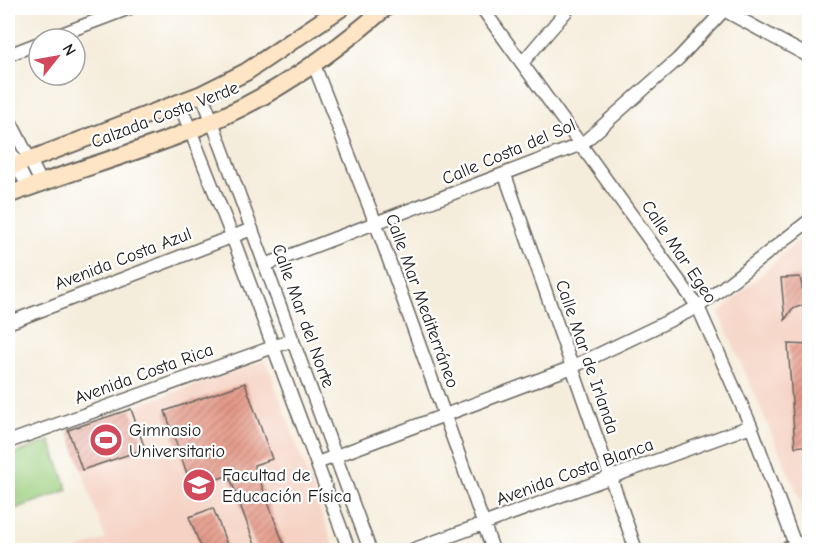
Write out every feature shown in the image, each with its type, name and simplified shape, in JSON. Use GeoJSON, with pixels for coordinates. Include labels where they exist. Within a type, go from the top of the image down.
{"type":"FeatureCollection","features":[{"type":"Feature","properties":{"kind":"main road","name":"Calzada Costa Verde"},"geometry":{"type":"LineString","coordinates":[[18,164],[202,94],[246,72],[341,8]]}},
{"type":"Feature","properties":{"kind":"main road","name":"Calzada Costa Verde"},"geometry":{"type":"LineString","coordinates":[[8,195],[190,130],[262,97],[314,65],[385,8]]}},
{"type":"Feature","properties":{"kind":"street"},"geometry":{"type":"LineString","coordinates":[[80,27],[130,8]]}},
{"type":"Feature","properties":{"kind":"street","name":"Calle Mar Egeo"},"geometry":{"type":"LineString","coordinates":[[482,8],[698,307],[751,426],[796,548]]}},
{"type":"Feature","properties":{"kind":"street"},"geometry":{"type":"LineString","coordinates":[[522,63],[569,8]]}},
{"type":"Feature","properties":{"kind":"street"},"geometry":{"type":"LineString","coordinates":[[723,8],[810,57]]}},
{"type":"Feature","properties":{"kind":"street","name":"Calle Costa del Sol"},"geometry":{"type":"LineString","coordinates":[[265,265],[376,225],[582,144],[678,59],[723,8]]}},
{"type":"Feature","properties":{"kind":"street"},"geometry":{"type":"LineString","coordinates":[[8,55],[27,48]]}},
{"type":"Feature","properties":{"kind":"street","name":"Calle Mar Mediterráneo"},"geometry":{"type":"LineString","coordinates":[[314,65],[376,225],[493,550]]}},
{"type":"Feature","properties":{"kind":"street","name":"Calle Mar del Norte"},"geometry":{"type":"LineString","coordinates":[[202,94],[370,550]]}},
{"type":"Feature","properties":{"kind":"street"},"geometry":{"type":"LineString","coordinates":[[178,102],[232,236],[349,550]]}},
{"type":"Feature","properties":{"kind":"street"},"geometry":{"type":"LineString","coordinates":[[8,117],[18,164]]}},
{"type":"Feature","properties":{"kind":"street"},"geometry":{"type":"LineString","coordinates":[[8,147],[35,185]]}},
{"type":"Feature","properties":{"kind":"street","name":"Calle Mar de Irlanda"},"geometry":{"type":"LineString","coordinates":[[505,175],[570,368],[636,550]]}},
{"type":"Feature","properties":{"kind":"street"},"geometry":{"type":"LineString","coordinates":[[316,463],[570,368],[698,307],[810,220]]}},
{"type":"Feature","properties":{"kind":"street","name":"Avenida Costa Azul"},"geometry":{"type":"LineString","coordinates":[[8,323],[252,229]]}},
{"type":"Feature","properties":{"kind":"street","name":"Avenida Costa Rica"},"geometry":{"type":"LineString","coordinates":[[8,442],[292,340]]}},
{"type":"Feature","properties":{"kind":"street","name":"Avenida Costa Blanca"},"geometry":{"type":"LineString","coordinates":[[412,550],[751,426]]}},
{"type":"Feature","properties":{"kind":"street"},"geometry":{"type":"LineString","coordinates":[[782,550],[796,548],[810,540]]}},
{"type":"Feature","properties":{"kind":"shaded area"},"geometry":{"type":"Polygon","coordinates":[[[809,230],[809,520],[719,313],[809,230]]]}},
{"type":"Feature","properties":{"kind":"shaded area","name":"Facultad de Educación Física"},"geometry":{"type":"Polygon","coordinates":[[[266,360],[335,550],[75,550],[105,539],[68,430],[266,360]]]}},
{"type":"Feature","properties":{"kind":"green space"},"geometry":{"type":"Polygon","coordinates":[[[50,441],[68,490],[9,511],[8,456],[50,441]]]}},
{"type":"Feature","properties":{"kind":"building"},"geometry":{"type":"Polygon","coordinates":[[[800,277],[806,304],[792,309],[785,320],[781,278],[800,277]]]}},
{"type":"Feature","properties":{"kind":"building"},"geometry":{"type":"Polygon","coordinates":[[[788,344],[810,345],[810,445],[795,447],[788,344]]]}},
{"type":"Feature","properties":{"kind":"building"},"geometry":{"type":"Polygon","coordinates":[[[245,383],[272,459],[254,465],[286,550],[257,550],[229,475],[192,488],[165,411],[245,383]]]}},
{"type":"Feature","properties":{"kind":"building","name":"Gimnasio Universitario"},"geometry":{"type":"Polygon","coordinates":[[[131,409],[145,449],[82,470],[68,430],[131,409]]]}},
{"type":"Feature","properties":{"kind":"building"},"geometry":{"type":"Polygon","coordinates":[[[213,508],[229,550],[202,550],[189,517],[213,508]]]}},
{"type":"Feature","properties":{"kind":"place","name":"Gimnasio Universitario"},"geometry":{"type":"Point","coordinates":[106,440]}},
{"type":"Feature","properties":{"kind":"place","name":"Facultad de Educación Física"},"geometry":{"type":"Point","coordinates":[199,485]}}]}
